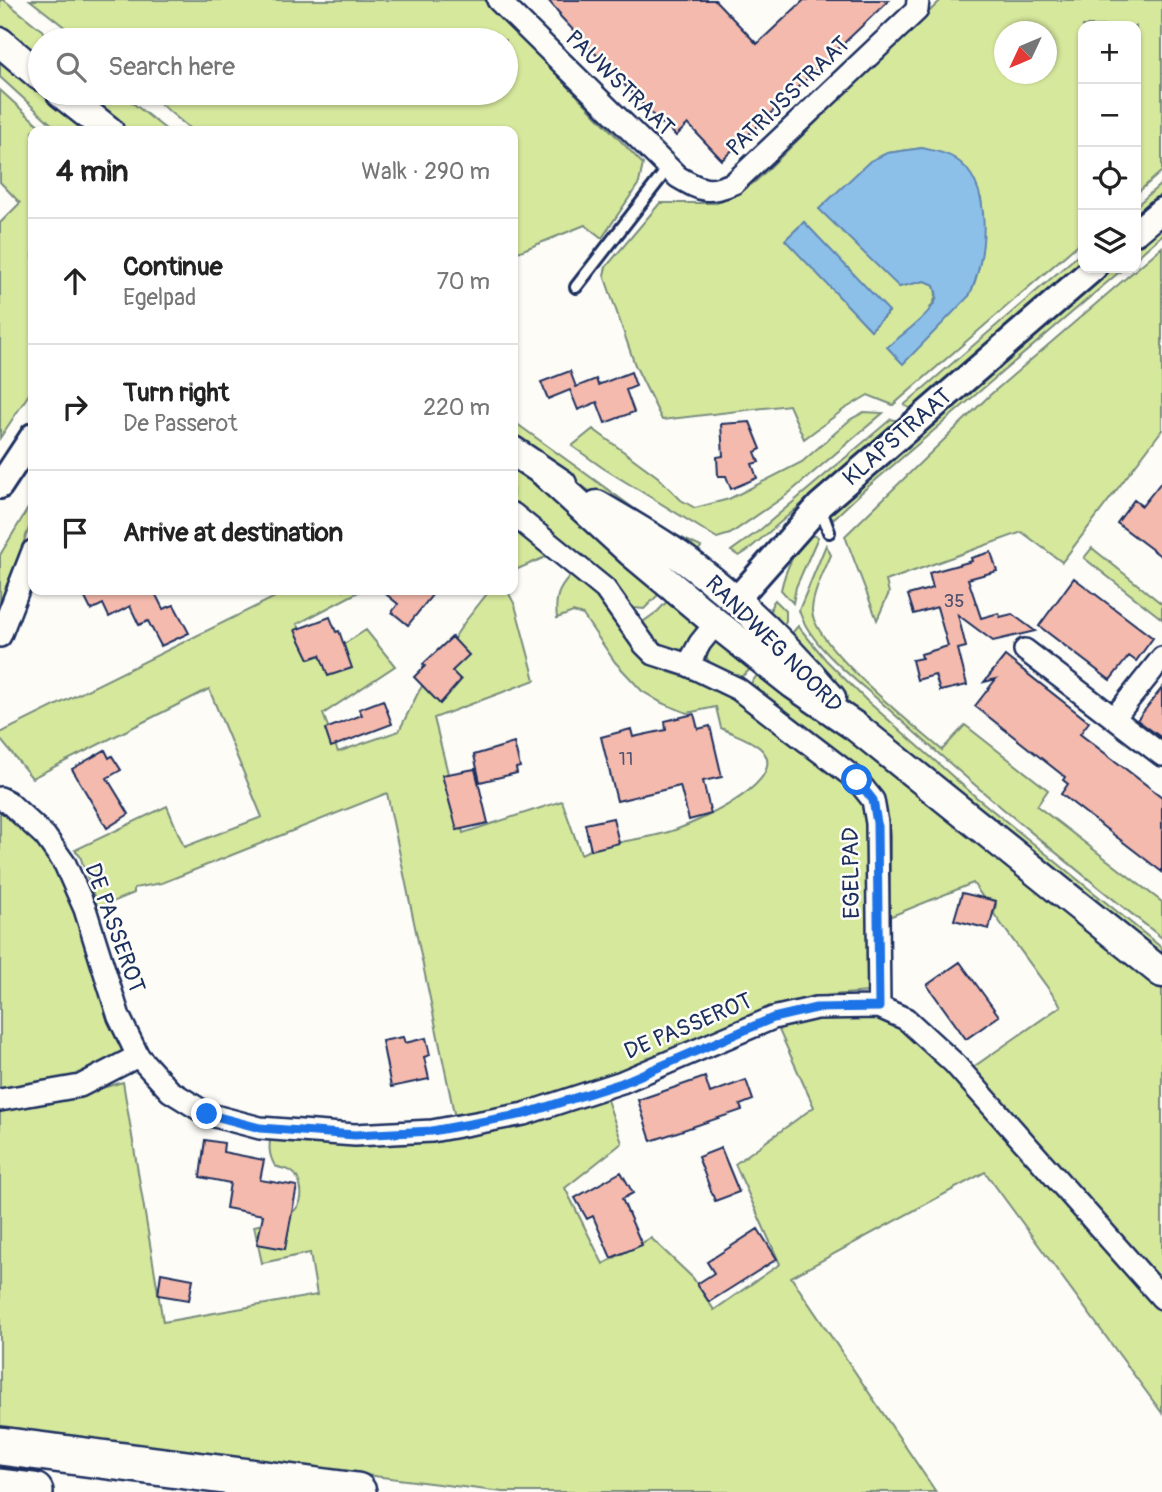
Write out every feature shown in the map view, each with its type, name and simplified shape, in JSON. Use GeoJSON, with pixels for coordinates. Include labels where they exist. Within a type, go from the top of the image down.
{"type":"FeatureCollection","features":[{"type":"Feature","properties":{"kind":"highway"},"geometry":{"type":"LineString","coordinates":[[0,1446],[357,1492]]}},
{"type":"Feature","properties":{"kind":"highway"},"geometry":{"type":"LineString","coordinates":[[0,1488],[34,1492]]}},
{"type":"Feature","properties":{"kind":"main road"},"geometry":{"type":"LineString","coordinates":[[0,42],[28,66]]}},
{"type":"Feature","properties":{"kind":"main road"},"geometry":{"type":"LineString","coordinates":[[76,105],[102,126]]}},
{"type":"Feature","properties":{"kind":"main road","name":"RANDWEG NOORD"},"geometry":{"type":"LineString","coordinates":[[518,454],[659,541],[736,600],[805,668],[856,727]]}},
{"type":"Feature","properties":{"kind":"main road","name":"RANDWEG NOORD"},"geometry":{"type":"LineString","coordinates":[[546,474],[631,552],[716,623],[793,684],[856,727],[1162,973]]}},
{"type":"Feature","properties":{"kind":"main road","name":"KLAPSTRAAT"},"geometry":{"type":"LineString","coordinates":[[716,623],[736,600]]}},
{"type":"Feature","properties":{"kind":"street","name":"PAUWSTRAAT"},"geometry":{"type":"LineString","coordinates":[[498,0],[678,177],[696,188],[714,192]]}},
{"type":"Feature","properties":{"kind":"street","name":"PATRIJSSTRAAT"},"geometry":{"type":"LineString","coordinates":[[714,192],[734,183],[917,10],[918,0]]}},
{"type":"Feature","properties":{"kind":"street"},"geometry":{"type":"LineString","coordinates":[[1141,228],[1162,210]]}},
{"type":"Feature","properties":{"kind":"street","name":"KLAPSTRAAT"},"geometry":{"type":"LineString","coordinates":[[736,600],[820,505],[1088,273]]}},
{"type":"Feature","properties":{"kind":"street"},"geometry":{"type":"LineString","coordinates":[[0,486],[28,444]]}},
{"type":"Feature","properties":{"kind":"street","name":"EGELPAD"},"geometry":{"type":"LineString","coordinates":[[518,518],[605,589],[654,654],[688,665],[738,689],[857,780],[873,800],[877,823],[879,1007]]}},
{"type":"Feature","properties":{"kind":"street"},"geometry":{"type":"LineString","coordinates":[[0,636],[28,564]]}},
{"type":"Feature","properties":{"kind":"street"},"geometry":{"type":"LineString","coordinates":[[688,665],[700,643],[716,623]]}},
{"type":"Feature","properties":{"kind":"street"},"geometry":{"type":"LineString","coordinates":[[1025,650],[1162,754]]}},
{"type":"Feature","properties":{"kind":"street"},"geometry":{"type":"LineString","coordinates":[[1114,718],[1162,657]]}},
{"type":"Feature","properties":{"kind":"street","name":"DE PASSEROT"},"geometry":{"type":"LineString","coordinates":[[0,798],[8,802],[45,836],[65,864],[85,909],[119,1017],[138,1056],[170,1091],[207,1114],[260,1128],[355,1135],[432,1131],[524,1114],[622,1083],[773,1018],[816,1008],[879,1007],[906,1019],[954,1063],[1162,1298]]}},
{"type":"Feature","properties":{"kind":"street"},"geometry":{"type":"LineString","coordinates":[[0,1100],[80,1086],[138,1056]]}},
{"type":"Feature","properties":{"kind":"lane"},"geometry":{"type":"LineString","coordinates":[[576,287],[669,167]]}},
{"type":"Feature","properties":{"kind":"lane"},"geometry":{"type":"LineString","coordinates":[[820,505],[829,533]]}},
{"type":"Feature","properties":{"kind":"green space"},"geometry":{"type":"Polygon","coordinates":[[[0,0],[4,0],[39,28],[28,28],[28,53],[0,29],[0,0]]]}},
{"type":"Feature","properties":{"kind":"green space"},"geometry":{"type":"Polygon","coordinates":[[[30,0],[485,0],[512,28],[66,28],[30,0]]]}},
{"type":"Feature","properties":{"kind":"green space"},"geometry":{"type":"Polygon","coordinates":[[[941,0],[1162,0],[1162,171],[1141,190],[1141,21],[1078,21],[1078,244],[893,405],[868,395],[804,439],[789,405],[662,420],[635,365],[604,275],[606,267],[660,203],[717,203],[756,181],[941,0]],[[922,148],[887,153],[899,287],[924,281],[933,284],[936,296],[930,308],[969,296],[982,248],[983,223],[981,198],[922,148]],[[804,222],[786,239],[871,330],[889,312],[804,222]]]}},
{"type":"Feature","properties":{"kind":"green space"},"geometry":{"type":"Polygon","coordinates":[[[518,34],[643,164],[639,183],[602,238],[585,225],[518,252],[518,126],[187,126],[162,105],[518,105],[518,34]]]}},
{"type":"Feature","properties":{"kind":"green space"},"geometry":{"type":"Polygon","coordinates":[[[0,58],[28,82],[28,103],[0,77],[0,58]]]}},
{"type":"Feature","properties":{"kind":"green space"},"geometry":{"type":"Polygon","coordinates":[[[0,90],[40,126],[28,126],[28,396],[0,438],[0,223],[20,203],[0,182],[0,90]]]}},
{"type":"Feature","properties":{"kind":"green space"},"geometry":{"type":"Polygon","coordinates":[[[31,105],[56,105],[84,126],[54,126],[31,105]]]}},
{"type":"Feature","properties":{"kind":"green space"},"geometry":{"type":"Polygon","coordinates":[[[93,105],[135,105],[162,126],[120,126],[93,105]]]}},
{"type":"Feature","properties":{"kind":"green space"},"geometry":{"type":"Polygon","coordinates":[[[1162,183],[1162,196],[1141,215],[1141,202],[1162,183]]]}},
{"type":"Feature","properties":{"kind":"green space"},"geometry":{"type":"Polygon","coordinates":[[[1162,223],[1162,235],[1141,254],[1141,241],[1162,223]]]}},
{"type":"Feature","properties":{"kind":"green space"},"geometry":{"type":"Polygon","coordinates":[[[1162,247],[1162,430],[1062,562],[1022,532],[886,581],[889,593],[877,620],[845,536],[990,395],[1132,273],[1141,273],[1141,265],[1162,247]]]}},
{"type":"Feature","properties":{"kind":"green space"},"geometry":{"type":"Polygon","coordinates":[[[1078,255],[1078,267],[911,409],[904,405],[1078,255]]]}},
{"type":"Feature","properties":{"kind":"green space"},"geometry":{"type":"Polygon","coordinates":[[[1103,273],[1118,273],[830,522],[828,514],[1103,273]]]}},
{"type":"Feature","properties":{"kind":"green space"},"geometry":{"type":"Polygon","coordinates":[[[864,412],[883,413],[788,494],[730,534],[717,538],[572,446],[593,429],[658,477],[681,500],[695,508],[729,499],[802,462],[851,419],[864,412]]]}},
{"type":"Feature","properties":{"kind":"green space"},"geometry":{"type":"Polygon","coordinates":[[[891,419],[898,421],[747,551],[739,556],[731,551],[760,530],[891,419]]]}},
{"type":"Feature","properties":{"kind":"green space"},"geometry":{"type":"Polygon","coordinates":[[[518,425],[661,528],[701,547],[693,557],[595,495],[518,441],[518,425]]]}},
{"type":"Feature","properties":{"kind":"green space"},"geometry":{"type":"Polygon","coordinates":[[[518,470],[589,520],[665,588],[644,609],[634,608],[602,575],[518,508],[518,470]]]}},
{"type":"Feature","properties":{"kind":"green space"},"geometry":{"type":"Polygon","coordinates":[[[28,508],[28,531],[0,602],[0,555],[28,508]]]}},
{"type":"Feature","properties":{"kind":"green space"},"geometry":{"type":"Polygon","coordinates":[[[518,523],[555,553],[518,569],[518,523]]]}},
{"type":"Feature","properties":{"kind":"green space"},"geometry":{"type":"Polygon","coordinates":[[[812,535],[818,537],[796,587],[793,603],[781,590],[796,552],[812,535]]]}},
{"type":"Feature","properties":{"kind":"green space"},"geometry":{"type":"Polygon","coordinates":[[[826,545],[831,555],[817,589],[812,610],[816,625],[828,643],[866,684],[942,750],[965,725],[1048,790],[1037,806],[1162,902],[1162,938],[986,794],[823,649],[804,623],[799,610],[826,545]]]}},
{"type":"Feature","properties":{"kind":"green space"},"geometry":{"type":"Polygon","coordinates":[[[1092,548],[1162,604],[1162,619],[1084,558],[1092,548]]]}},
{"type":"Feature","properties":{"kind":"green space"},"geometry":{"type":"Polygon","coordinates":[[[576,570],[655,664],[669,672],[721,688],[841,781],[862,803],[871,817],[869,992],[831,995],[784,1004],[733,1023],[671,1053],[538,1101],[455,1118],[387,793],[162,883],[134,888],[134,893],[98,908],[80,856],[75,850],[167,806],[184,847],[262,817],[209,689],[32,778],[0,739],[0,733],[279,595],[352,595],[297,624],[322,658],[366,630],[395,666],[323,714],[338,752],[399,731],[419,691],[486,595],[510,595],[515,605],[535,680],[434,718],[463,833],[562,801],[581,854],[605,845],[680,828],[724,807],[755,785],[765,772],[767,760],[760,748],[721,728],[716,707],[687,713],[662,703],[642,691],[615,662],[583,615],[573,612],[557,618],[556,603],[559,591],[576,570]]]}},
{"type":"Feature","properties":{"kind":"green space"},"geometry":{"type":"Polygon","coordinates":[[[673,595],[697,623],[695,637],[685,649],[663,652],[640,624],[658,611],[673,595]]]}},
{"type":"Feature","properties":{"kind":"green space"},"geometry":{"type":"Polygon","coordinates":[[[775,600],[786,611],[786,621],[779,632],[771,612],[775,600]]]}},
{"type":"Feature","properties":{"kind":"green space"},"geometry":{"type":"Polygon","coordinates":[[[798,626],[826,660],[866,700],[976,797],[1162,948],[1162,959],[867,722],[786,640],[798,626]]]}},
{"type":"Feature","properties":{"kind":"green space"},"geometry":{"type":"Polygon","coordinates":[[[722,640],[757,662],[747,673],[733,677],[717,670],[710,663],[706,650],[711,644],[722,640]]]}},
{"type":"Feature","properties":{"kind":"green space"},"geometry":{"type":"Polygon","coordinates":[[[763,667],[1162,989],[1162,1284],[972,1068],[1061,1006],[994,914],[996,904],[984,899],[973,883],[889,917],[890,834],[887,815],[873,788],[751,693],[750,685],[763,667]]]}},
{"type":"Feature","properties":{"kind":"green space"},"geometry":{"type":"Polygon","coordinates":[[[0,812],[8,815],[55,856],[130,1049],[107,1073],[0,1094],[0,812]]]}},
{"type":"Feature","properties":{"kind":"green space"},"geometry":{"type":"Polygon","coordinates":[[[841,1014],[870,1016],[902,1028],[933,1052],[1017,1139],[1162,1310],[1162,1413],[985,1172],[791,1277],[936,1492],[503,1492],[0,1430],[0,1109],[64,1099],[123,1082],[163,1322],[317,1295],[310,1253],[262,1263],[254,1226],[293,1212],[301,1199],[301,1187],[295,1175],[275,1166],[273,1162],[270,1150],[271,1132],[331,1141],[606,1097],[622,1143],[565,1188],[603,1264],[651,1238],[693,1278],[714,1310],[780,1264],[735,1164],[814,1107],[778,1028],[841,1014]]]}},
{"type":"Feature","properties":{"kind":"water"},"geometry":{"type":"Polygon","coordinates":[[[922,148],[950,156],[967,170],[982,203],[983,243],[969,296],[903,364],[887,347],[933,306],[937,296],[933,284],[924,281],[899,287],[819,209],[870,161],[887,153],[922,148]]]}},
{"type":"Feature","properties":{"kind":"water"},"geometry":{"type":"Polygon","coordinates":[[[804,222],[889,311],[871,330],[785,240],[804,222]]]}},
{"type":"Feature","properties":{"kind":"building"},"geometry":{"type":"Polygon","coordinates":[[[548,0],[715,0],[757,44],[804,0],[889,0],[722,160],[688,124],[676,136],[663,122],[661,124],[548,0]]]}},
{"type":"Feature","properties":{"kind":"building"},"geometry":{"type":"Polygon","coordinates":[[[570,371],[576,387],[596,379],[598,385],[631,372],[636,386],[626,390],[634,412],[605,423],[597,402],[578,410],[570,390],[548,399],[541,382],[570,371]]]}},
{"type":"Feature","properties":{"kind":"building"},"geometry":{"type":"Polygon","coordinates":[[[750,422],[761,449],[755,452],[759,462],[752,464],[757,478],[731,489],[726,476],[718,476],[717,457],[723,456],[721,424],[750,422]]]}},
{"type":"Feature","properties":{"kind":"building"},"geometry":{"type":"Polygon","coordinates":[[[1162,481],[1162,557],[1117,523],[1134,500],[1142,506],[1162,481]]]}},
{"type":"Feature","properties":{"kind":"building"},"geometry":{"type":"Polygon","coordinates":[[[991,552],[997,571],[968,579],[981,618],[999,613],[1000,617],[1012,614],[1035,631],[993,641],[958,615],[966,647],[958,649],[967,685],[940,691],[935,675],[917,680],[912,660],[922,658],[921,654],[948,646],[937,607],[914,614],[908,595],[933,588],[929,573],[972,561],[971,558],[991,552]]]}},
{"type":"Feature","properties":{"kind":"building"},"geometry":{"type":"Polygon","coordinates":[[[1074,578],[1153,638],[1136,661],[1129,656],[1110,680],[1039,626],[1074,578]]]}},
{"type":"Feature","properties":{"kind":"building"},"geometry":{"type":"Polygon","coordinates":[[[84,595],[156,595],[163,609],[174,605],[189,633],[161,646],[148,621],[139,625],[130,606],[109,617],[103,604],[91,610],[84,595]]]}},
{"type":"Feature","properties":{"kind":"building"},"geometry":{"type":"Polygon","coordinates":[[[387,595],[432,595],[408,625],[392,612],[398,604],[387,595]]]}},
{"type":"Feature","properties":{"kind":"building"},"geometry":{"type":"Polygon","coordinates":[[[330,617],[336,632],[339,631],[352,668],[328,676],[320,655],[309,659],[295,630],[330,617]]]}},
{"type":"Feature","properties":{"kind":"building"},"geometry":{"type":"Polygon","coordinates":[[[452,637],[469,655],[452,671],[461,680],[440,704],[414,677],[425,666],[423,664],[452,637]]]}},
{"type":"Feature","properties":{"kind":"building"},"geometry":{"type":"Polygon","coordinates":[[[1005,656],[1089,722],[1080,734],[1162,797],[1162,872],[1061,794],[1068,784],[1063,780],[1065,777],[975,706],[996,679],[984,682],[1005,656]]]}},
{"type":"Feature","properties":{"kind":"building"},"geometry":{"type":"Polygon","coordinates":[[[1162,688],[1162,738],[1137,720],[1162,688]]]}},
{"type":"Feature","properties":{"kind":"building"},"geometry":{"type":"Polygon","coordinates":[[[383,700],[392,724],[331,747],[325,729],[362,715],[359,709],[383,700]]]}},
{"type":"Feature","properties":{"kind":"building"},"geometry":{"type":"Polygon","coordinates":[[[694,714],[698,729],[710,726],[722,777],[703,781],[711,814],[689,820],[680,786],[617,801],[601,737],[631,729],[633,737],[666,730],[665,721],[694,714]]]}},
{"type":"Feature","properties":{"kind":"building"},"geometry":{"type":"Polygon","coordinates":[[[514,743],[520,767],[516,768],[517,773],[480,782],[474,755],[514,743]]]}},
{"type":"Feature","properties":{"kind":"building"},"geometry":{"type":"Polygon","coordinates":[[[105,750],[121,770],[107,778],[129,814],[107,828],[72,769],[105,750]]]}},
{"type":"Feature","properties":{"kind":"building"},"geometry":{"type":"Polygon","coordinates":[[[475,769],[488,823],[457,830],[442,775],[475,769]]]}},
{"type":"Feature","properties":{"kind":"building"},"geometry":{"type":"Polygon","coordinates":[[[613,818],[619,843],[591,850],[585,824],[613,818]]]}},
{"type":"Feature","properties":{"kind":"building"},"geometry":{"type":"Polygon","coordinates":[[[962,893],[996,901],[989,929],[954,920],[962,893]]]}},
{"type":"Feature","properties":{"kind":"building"},"geometry":{"type":"Polygon","coordinates":[[[960,962],[999,1016],[966,1039],[927,985],[960,962]]]}},
{"type":"Feature","properties":{"kind":"building"},"geometry":{"type":"Polygon","coordinates":[[[403,1037],[405,1043],[426,1038],[430,1055],[424,1057],[429,1079],[391,1087],[382,1041],[403,1037]]]}},
{"type":"Feature","properties":{"kind":"building"},"geometry":{"type":"Polygon","coordinates":[[[705,1077],[710,1093],[746,1080],[753,1100],[740,1105],[742,1110],[651,1141],[638,1100],[705,1077]]]}},
{"type":"Feature","properties":{"kind":"building"},"geometry":{"type":"Polygon","coordinates":[[[205,1140],[224,1143],[223,1152],[264,1160],[260,1180],[297,1186],[285,1249],[257,1244],[263,1215],[226,1208],[230,1183],[200,1177],[205,1140]]]}},
{"type":"Feature","properties":{"kind":"building"},"geometry":{"type":"Polygon","coordinates":[[[721,1148],[739,1192],[715,1201],[698,1157],[721,1148]]]}},
{"type":"Feature","properties":{"kind":"building"},"geometry":{"type":"Polygon","coordinates":[[[621,1172],[633,1193],[622,1199],[642,1245],[611,1258],[593,1216],[587,1219],[575,1198],[621,1172]]]}},
{"type":"Feature","properties":{"kind":"building"},"geometry":{"type":"Polygon","coordinates":[[[758,1229],[777,1259],[709,1302],[697,1284],[714,1273],[707,1262],[758,1229]]]}},
{"type":"Feature","properties":{"kind":"building"},"geometry":{"type":"Polygon","coordinates":[[[161,1273],[193,1279],[189,1300],[158,1295],[161,1273]]]}},
{"type":"Feature","properties":{"kind":"route"},"geometry":{"type":"LineString","coordinates":[[207,1114],[260,1128],[355,1135],[432,1131],[524,1114],[622,1083],[773,1018],[816,1008],[879,1007],[877,823],[873,800],[857,780]]}}]}
